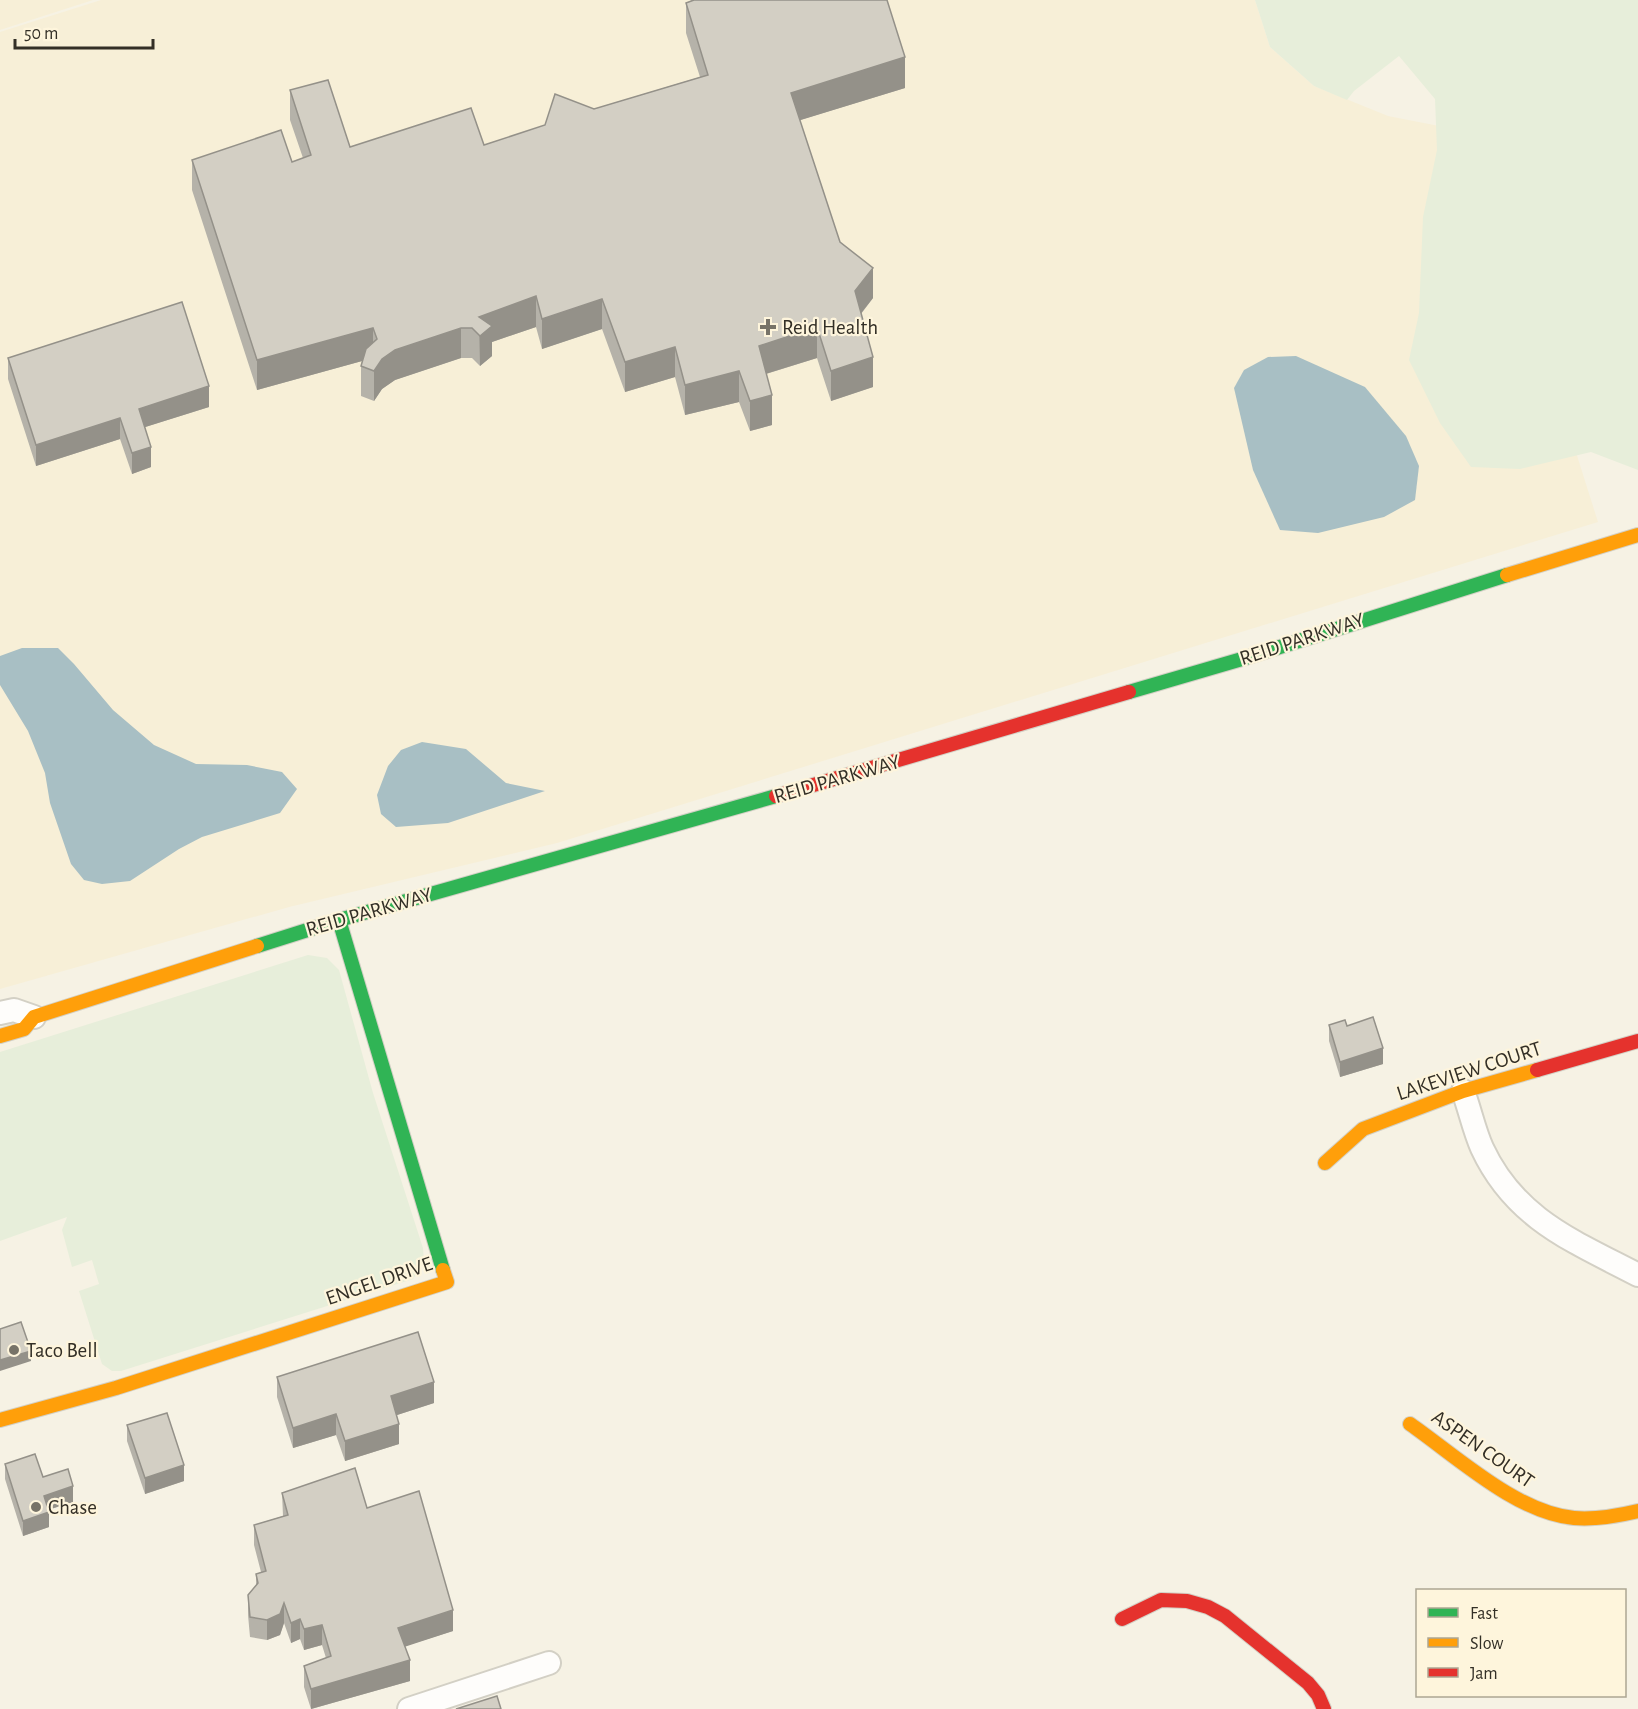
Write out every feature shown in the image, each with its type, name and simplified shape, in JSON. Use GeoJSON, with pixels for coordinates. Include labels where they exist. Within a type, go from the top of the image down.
{"type":"FeatureCollection","features":[{"type":"Feature","properties":{"kind":"street","name":"REID PARKWAY"},"geometry":{"type":"LineString","coordinates":[[0,1036],[24,1029],[34,1017],[339,920],[903,760],[1638,535]]}},
{"type":"Feature","properties":{"kind":"street","name":"ENGEL DRIVE"},"geometry":{"type":"LineString","coordinates":[[0,1420],[116,1388],[447,1282],[339,920]]}},
{"type":"Feature","properties":{"kind":"street","name":"REID PARKWAY"},"geometry":{"type":"LineString","coordinates":[[0,1013],[14,1010],[34,1017]]}},
{"type":"Feature","properties":{"kind":"street","name":"LAKEVIEW COURT"},"geometry":{"type":"LineString","coordinates":[[1325,1162],[1363,1129],[1464,1091],[1638,1041]]}},
{"type":"Feature","properties":{"kind":"street"},"geometry":{"type":"LineString","coordinates":[[1464,1091],[1482,1146],[1494,1171],[1511,1194],[1530,1213],[1554,1231],[1638,1275]]}},
{"type":"Feature","properties":{"kind":"street","name":"ASPEN COURT"},"geometry":{"type":"LineString","coordinates":[[1410,1424],[1510,1496],[1541,1511],[1567,1518],[1590,1520],[1617,1517],[1638,1511]]}},
{"type":"Feature","properties":{"kind":"street"},"geometry":{"type":"LineString","coordinates":[[1122,1619],[1161,1600],[1186,1601],[1208,1607],[1225,1616],[1308,1683],[1324,1709]]}},
{"type":"Feature","properties":{"kind":"street"},"geometry":{"type":"LineString","coordinates":[[409,1709],[549,1663]]}},
{"type":"Feature","properties":{"kind":"shaded area"},"geometry":{"type":"Polygon","coordinates":[[[0,0],[93,0],[0,30],[0,0]]]}},
{"type":"Feature","properties":{"kind":"shaded area","name":"Reid Health"},"geometry":{"type":"Polygon","coordinates":[[[101,0],[1255,0],[1270,47],[1314,86],[1388,116],[1475,133],[1598,522],[557,843],[289,907],[0,989],[0,32],[101,0]]]}},
{"type":"Feature","properties":{"kind":"green space"},"geometry":{"type":"Polygon","coordinates":[[[1255,0],[1638,0],[1638,470],[1591,452],[1520,469],[1471,467],[1440,423],[1409,360],[1419,313],[1423,217],[1437,150],[1435,99],[1399,56],[1354,91],[1347,100],[1314,86],[1270,47],[1255,0]]]}},
{"type":"Feature","properties":{"kind":"green space"},"geometry":{"type":"Polygon","coordinates":[[[308,955],[327,958],[339,970],[373,1093],[423,1248],[424,1262],[413,1279],[121,1371],[112,1371],[102,1364],[79,1291],[99,1284],[92,1260],[72,1267],[62,1230],[67,1217],[0,1241],[0,1052],[308,955]]]}},
{"type":"Feature","properties":{"kind":"water"},"geometry":{"type":"Polygon","coordinates":[[[1296,356],[1365,387],[1406,436],[1419,466],[1415,500],[1384,517],[1318,533],[1280,530],[1253,470],[1234,388],[1244,370],[1268,357],[1296,356]]]}},
{"type":"Feature","properties":{"kind":"water"},"geometry":{"type":"Polygon","coordinates":[[[22,648],[58,648],[113,710],[154,745],[196,764],[247,765],[282,772],[297,789],[280,813],[202,837],[130,881],[102,884],[84,880],[71,864],[50,803],[45,773],[28,731],[0,685],[0,656],[22,648]]]}},
{"type":"Feature","properties":{"kind":"water"},"geometry":{"type":"Polygon","coordinates":[[[422,742],[466,749],[506,783],[545,791],[448,823],[396,827],[381,814],[377,795],[388,766],[401,750],[422,742]]]}},
{"type":"Feature","properties":{"kind":"building"},"geometry":{"type":"Polygon","coordinates":[[[694,0],[887,0],[905,57],[791,93],[840,242],[873,268],[855,291],[873,357],[831,371],[817,327],[759,346],[772,395],[750,401],[739,371],[685,385],[675,347],[625,362],[602,299],[542,319],[536,296],[479,317],[492,326],[480,336],[472,328],[461,328],[395,350],[382,359],[374,371],[361,366],[366,349],[377,339],[373,328],[257,360],[192,160],[281,130],[292,162],[311,155],[290,90],[328,80],[350,147],[471,108],[484,145],[545,125],[555,94],[594,109],[708,75],[686,3],[694,0]]]}},
{"type":"Feature","properties":{"kind":"building"},"geometry":{"type":"Polygon","coordinates":[[[182,302],[209,386],[139,409],[151,447],[132,453],[120,418],[36,445],[8,358],[182,302]]]}},
{"type":"Feature","properties":{"kind":"building"},"geometry":{"type":"Polygon","coordinates":[[[1373,1017],[1383,1048],[1340,1062],[1329,1025],[1345,1020],[1347,1026],[1373,1017]]]}},
{"type":"Feature","properties":{"kind":"building","name":"Taco Bell"},"geometry":{"type":"Polygon","coordinates":[[[21,1322],[31,1351],[0,1360],[0,1329],[21,1322]]]}},
{"type":"Feature","properties":{"kind":"building"},"geometry":{"type":"Polygon","coordinates":[[[418,1332],[434,1382],[391,1396],[399,1424],[345,1441],[336,1414],[293,1428],[277,1377],[418,1332]]]}},
{"type":"Feature","properties":{"kind":"building"},"geometry":{"type":"Polygon","coordinates":[[[167,1413],[184,1465],[145,1478],[127,1425],[167,1413]]]}},
{"type":"Feature","properties":{"kind":"building"},"geometry":{"type":"Polygon","coordinates":[[[35,1454],[43,1477],[68,1469],[73,1486],[44,1496],[49,1512],[23,1521],[5,1464],[35,1454]]]}},
{"type":"Feature","properties":{"kind":"building"},"geometry":{"type":"Polygon","coordinates":[[[355,1468],[367,1508],[419,1491],[453,1610],[398,1628],[410,1660],[311,1689],[304,1666],[331,1656],[322,1625],[304,1629],[300,1619],[291,1623],[284,1603],[280,1614],[267,1620],[250,1617],[248,1595],[258,1583],[256,1574],[266,1571],[254,1525],[288,1515],[282,1493],[355,1468]]]}},
{"type":"Feature","properties":{"kind":"building"},"geometry":{"type":"Polygon","coordinates":[[[497,1696],[501,1709],[456,1709],[497,1696]]]}},
{"type":"Feature","properties":{"kind":"traffic: fast"},"geometry":{"type":"LineString","coordinates":[[1129,692],[1242,659],[1507,575]]}},
{"type":"Feature","properties":{"kind":"traffic: fast"},"geometry":{"type":"LineString","coordinates":[[257,946],[339,920],[776,796]]}},
{"type":"Feature","properties":{"kind":"traffic: fast"},"geometry":{"type":"LineString","coordinates":[[339,920],[443,1270]]}},
{"type":"Feature","properties":{"kind":"traffic: slow"},"geometry":{"type":"LineString","coordinates":[[1507,575],[1638,535]]}},
{"type":"Feature","properties":{"kind":"traffic: slow"},"geometry":{"type":"LineString","coordinates":[[0,1036],[24,1029],[34,1017],[257,946]]}},
{"type":"Feature","properties":{"kind":"traffic: slow"},"geometry":{"type":"LineString","coordinates":[[1325,1163],[1363,1129],[1463,1091],[1537,1070]]}},
{"type":"Feature","properties":{"kind":"traffic: slow"},"geometry":{"type":"LineString","coordinates":[[0,1420],[116,1388],[447,1282],[443,1270]]}},
{"type":"Feature","properties":{"kind":"traffic: slow"},"geometry":{"type":"LineString","coordinates":[[1410,1424],[1488,1481],[1531,1506],[1552,1514],[1574,1518],[1606,1517],[1638,1511]]}},
{"type":"Feature","properties":{"kind":"traffic: jam"},"geometry":{"type":"LineString","coordinates":[[776,796],[1129,692]]}},
{"type":"Feature","properties":{"kind":"traffic: jam"},"geometry":{"type":"LineString","coordinates":[[1537,1070],[1638,1041]]}},
{"type":"Feature","properties":{"kind":"traffic: jam"},"geometry":{"type":"LineString","coordinates":[[1122,1619],[1161,1600],[1187,1601],[1208,1607],[1225,1616],[1308,1683],[1318,1695],[1324,1709]]}},
{"type":"Feature","properties":{"kind":"place","name":"Reid Health"},"geometry":{"type":"Point","coordinates":[768,327]}},
{"type":"Feature","properties":{"kind":"place","name":"Taco Bell"},"geometry":{"type":"Point","coordinates":[14,1350]}},
{"type":"Feature","properties":{"kind":"place","name":"Chase"},"geometry":{"type":"Point","coordinates":[36,1507]}}]}
